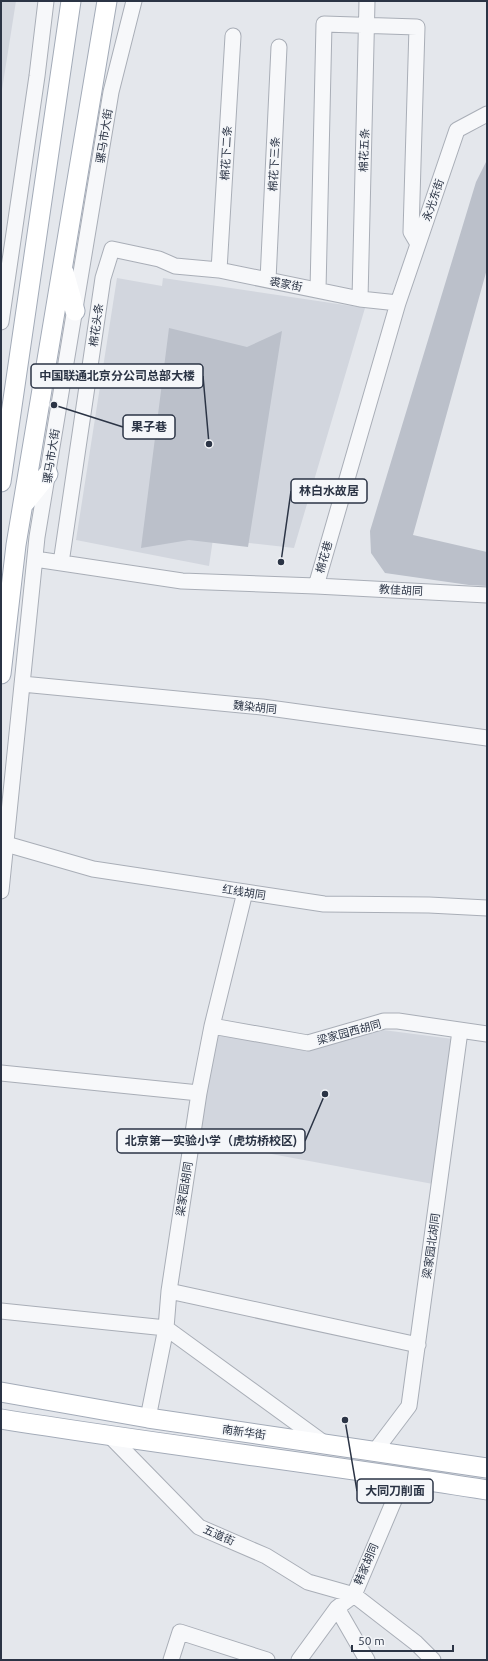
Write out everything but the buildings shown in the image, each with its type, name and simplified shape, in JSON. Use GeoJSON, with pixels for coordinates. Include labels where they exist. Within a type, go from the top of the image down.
{"type":"FeatureCollection","features":[{"type":"Feature","properties":{"kind":"main road"},"geometry":{"type":"LineString","coordinates":[[1,482],[71,1]]}},
{"type":"Feature","properties":{"kind":"main road","name":"骡马市大街"},"geometry":{"type":"LineString","coordinates":[[1,674],[22,506],[108,1]]}},
{"type":"Feature","properties":{"kind":"main road"},"geometry":{"type":"LineString","coordinates":[[62,267],[75,312]]}},
{"type":"Feature","properties":{"kind":"main road"},"geometry":{"type":"LineString","coordinates":[[22,506],[48,474]]}},
{"type":"Feature","properties":{"kind":"main road","name":"南新华街"},"geometry":{"type":"LineString","coordinates":[[1,1392],[148,1418],[487,1468]]}},
{"type":"Feature","properties":{"kind":"main road","name":"南新华街"},"geometry":{"type":"LineString","coordinates":[[1,1419],[487,1490]]}},
{"type":"Feature","properties":{"kind":"street"},"geometry":{"type":"LineString","coordinates":[[1,322],[8,230],[37,76],[46,1]]}},
{"type":"Feature","properties":{"kind":"street","name":"骡马市大街"},"geometry":{"type":"LineString","coordinates":[[1,891],[37,537],[111,92],[134,1]]}},
{"type":"Feature","properties":{"kind":"street","name":"棉花五条"},"geometry":{"type":"LineString","coordinates":[[360,298],[367,1]]}},
{"type":"Feature","properties":{"kind":"street"},"geometry":{"type":"LineString","coordinates":[[318,290],[324,24],[417,27],[411,232],[418,244]]}},
{"type":"Feature","properties":{"kind":"street","name":"棉花下二条"},"geometry":{"type":"LineString","coordinates":[[219,270],[233,36]]}},
{"type":"Feature","properties":{"kind":"street","name":"棉花下三条"},"geometry":{"type":"LineString","coordinates":[[268,280],[279,47]]}},
{"type":"Feature","properties":{"kind":"street","name":"永光东街"},"geometry":{"type":"LineString","coordinates":[[398,303],[457,130],[487,114]]}},
{"type":"Feature","properties":{"kind":"street","name":"棉花头条"},"geometry":{"type":"LineString","coordinates":[[61,563],[103,278],[112,249],[159,259],[175,266]]}},
{"type":"Feature","properties":{"kind":"street","name":"裘家街"},"geometry":{"type":"LineString","coordinates":[[175,266],[219,270],[360,298],[398,303]]}},
{"type":"Feature","properties":{"kind":"street","name":"棉花巷"},"geometry":{"type":"LineString","coordinates":[[35,559],[182,581],[316,586],[398,303]]}},
{"type":"Feature","properties":{"kind":"street","name":"教佳胡同"},"geometry":{"type":"LineString","coordinates":[[316,586],[487,595]]}},
{"type":"Feature","properties":{"kind":"street","name":"魏染胡同"},"geometry":{"type":"LineString","coordinates":[[22,684],[262,707],[487,738]]}},
{"type":"Feature","properties":{"kind":"street","name":"红线胡同"},"geometry":{"type":"LineString","coordinates":[[6,844],[93,870],[324,904],[429,905],[487,908]]}},
{"type":"Feature","properties":{"kind":"street","name":"梁家园胡同"},"geometry":{"type":"LineString","coordinates":[[148,1418],[166,1328],[169,1291],[199,1092],[212,1026],[245,892]]}},
{"type":"Feature","properties":{"kind":"street","name":"梁家园西胡同"},"geometry":{"type":"LineString","coordinates":[[212,1026],[308,1043],[384,1021],[398,1021],[487,1034]]}},
{"type":"Feature","properties":{"kind":"street","name":"梁家园北胡同"},"geometry":{"type":"LineString","coordinates":[[376,1452],[409,1406],[460,1031]]}},
{"type":"Feature","properties":{"kind":"street"},"geometry":{"type":"LineString","coordinates":[[1,1073],[199,1092]]}},
{"type":"Feature","properties":{"kind":"street"},"geometry":{"type":"LineString","coordinates":[[169,1291],[418,1345]]}},
{"type":"Feature","properties":{"kind":"street"},"geometry":{"type":"LineString","coordinates":[[1,1311],[166,1328],[324,1444]]}},
{"type":"Feature","properties":{"kind":"street","name":"五道街"},"geometry":{"type":"LineString","coordinates":[[110,1436],[199,1527],[266,1556],[308,1582],[354,1595]]}},
{"type":"Feature","properties":{"kind":"street","name":"韩家胡同"},"geometry":{"type":"LineString","coordinates":[[299,1660],[337,1608],[354,1595],[404,1477]]}},
{"type":"Feature","properties":{"kind":"street"},"geometry":{"type":"LineString","coordinates":[[354,1595],[416,1643],[432,1660]]}},
{"type":"Feature","properties":{"kind":"street"},"geometry":{"type":"LineString","coordinates":[[337,1608],[367,1660]]}},
{"type":"Feature","properties":{"kind":"street"},"geometry":{"type":"LineString","coordinates":[[171,1660],[180,1632],[267,1660]]}},
{"type":"Feature","properties":{"kind":"shaded area"},"geometry":{"type":"Polygon","coordinates":[[[1,1],[16,1],[1,96],[1,1]]]}},
{"type":"Feature","properties":{"kind":"shaded area"},"geometry":{"type":"Polygon","coordinates":[[[117,278],[162,286],[163,278],[365,308],[294,548],[213,539],[209,566],[76,540],[117,278]]]}},
{"type":"Feature","properties":{"kind":"shaded area"},"geometry":{"type":"Polygon","coordinates":[[[383,1030],[453,1039],[433,1184],[197,1140],[214,1032],[306,1047],[353,1034],[383,1030]]]}},
{"type":"Feature","properties":{"kind":"place","name":"果子巷"},"geometry":{"type":"Point","coordinates":[54,405]}},
{"type":"Feature","properties":{"kind":"place","name":"中国联通北京分公司总部大楼"},"geometry":{"type":"Point","coordinates":[209,444]}},
{"type":"Feature","properties":{"kind":"place","name":"林白水故居"},"geometry":{"type":"Point","coordinates":[281,562]}},
{"type":"Feature","properties":{"kind":"place","name":"北京第一实验小学（虎坊桥校区)"},"geometry":{"type":"Point","coordinates":[325,1094]}},
{"type":"Feature","properties":{"kind":"place","name":"大同刀削面"},"geometry":{"type":"Point","coordinates":[345,1420]}}]}
